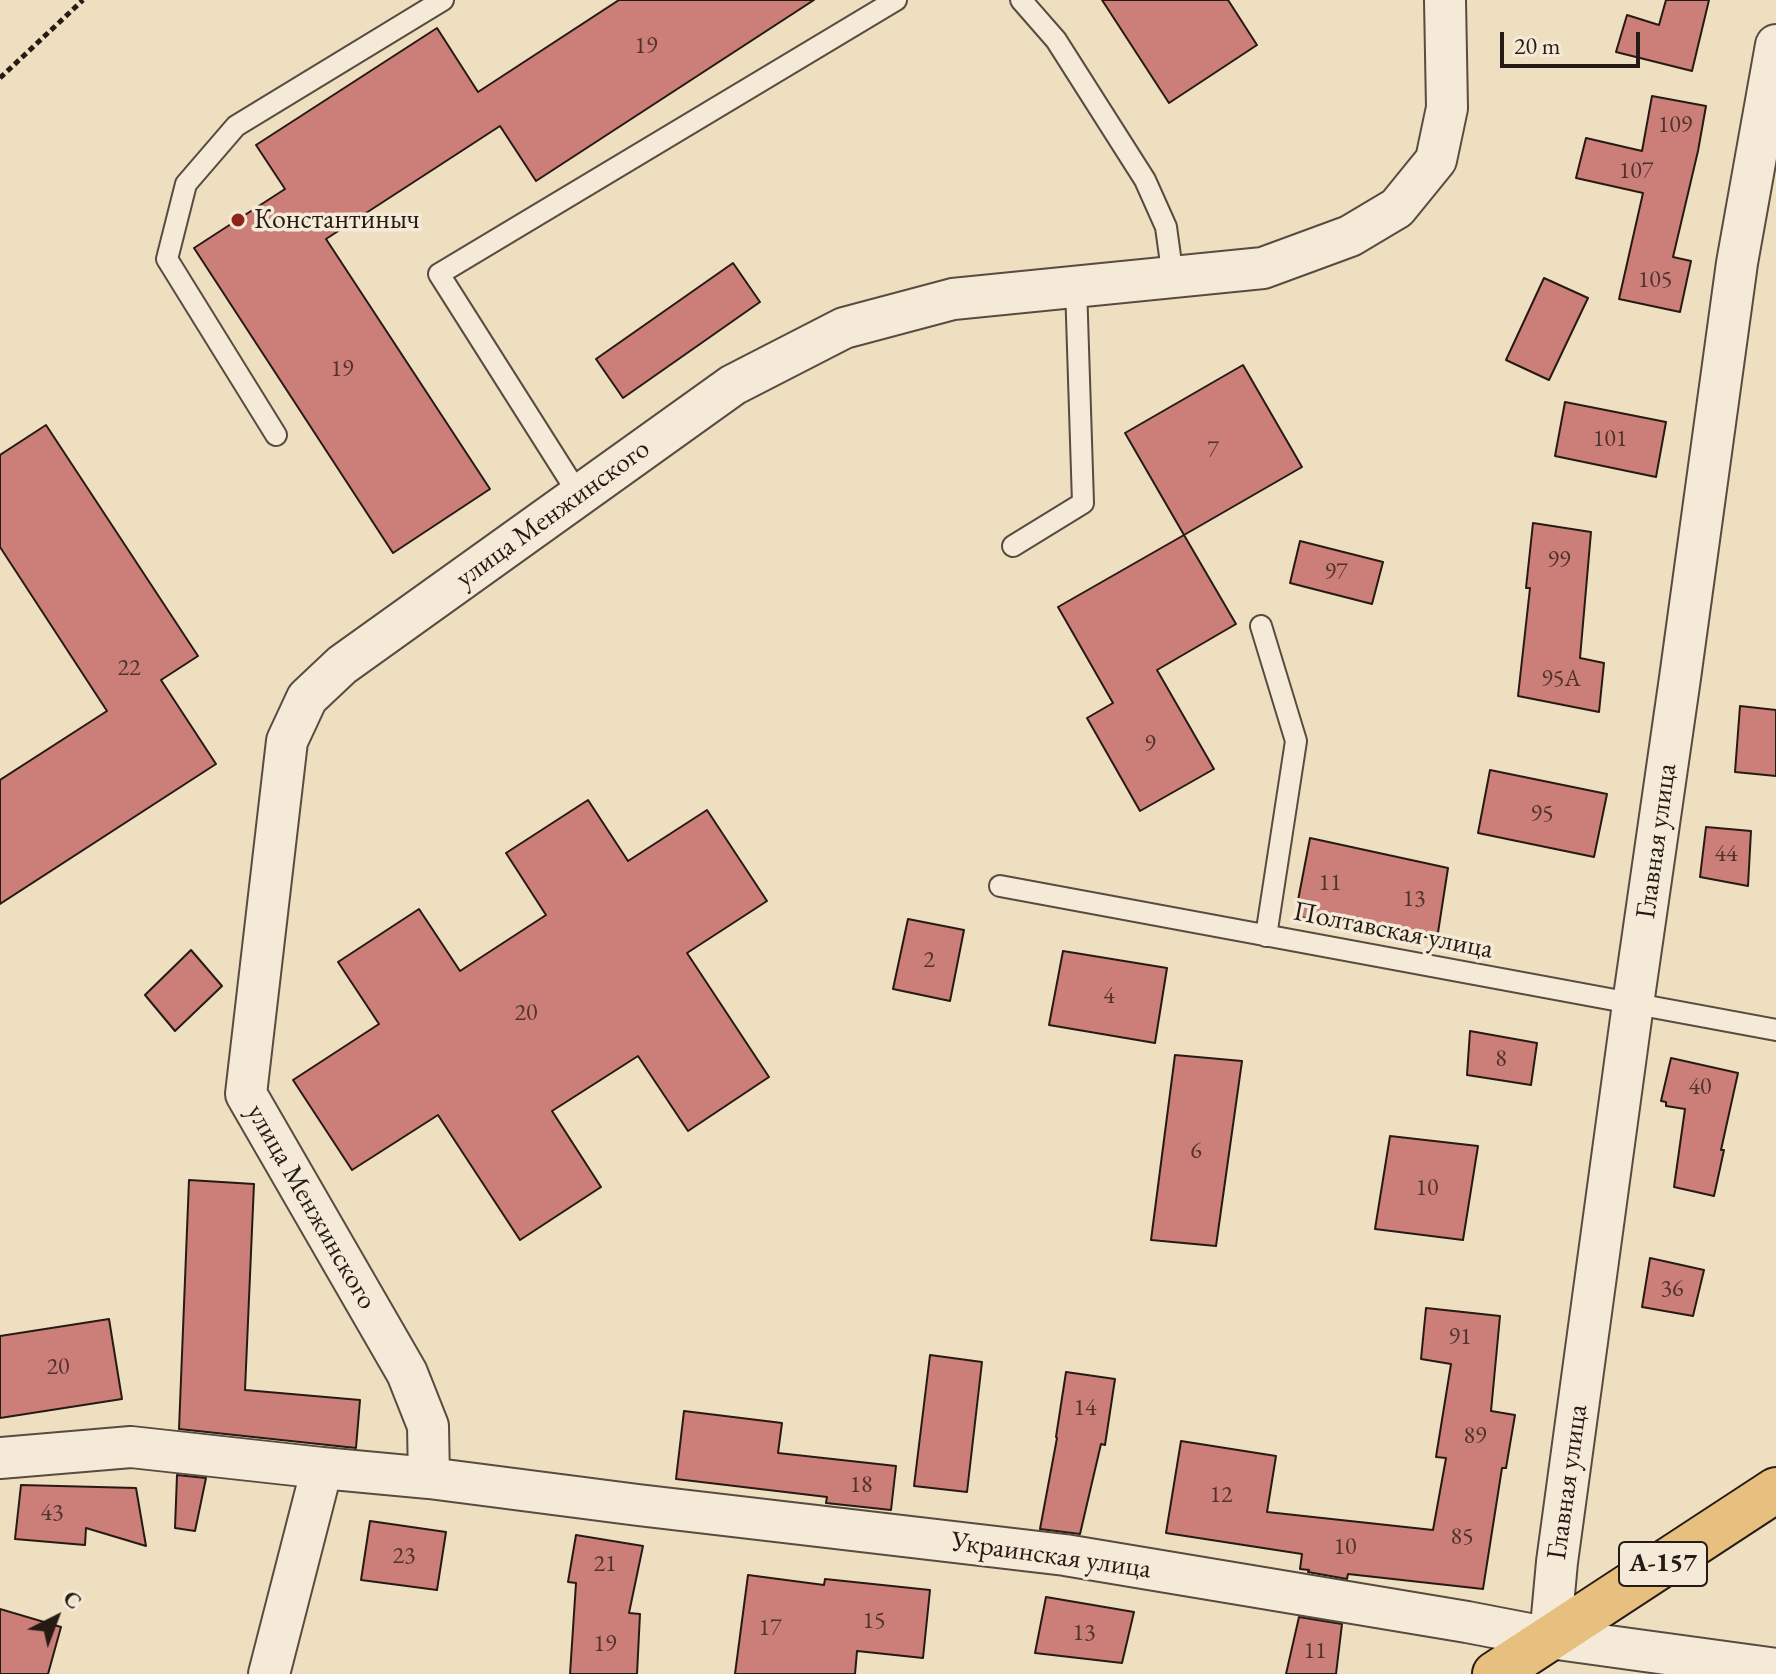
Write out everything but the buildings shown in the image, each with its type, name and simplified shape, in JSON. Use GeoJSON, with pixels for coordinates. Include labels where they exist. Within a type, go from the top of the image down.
{"type":"FeatureCollection","features":[{"type":"Feature","properties":{"kind":"main road","name":"А-157"},"geometry":{"type":"LineString","coordinates":[[1495,1674],[1776,1490]]}},
{"type":"Feature","properties":{"kind":"street","name":"улица Менжинского"},"geometry":{"type":"LineString","coordinates":[[429,1478],[428,1426],[407,1373],[246,1094],[287,741],[307,698],[342,665],[733,385],[844,328],[953,299],[1263,268],[1350,236],[1397,208],[1436,160],[1447,108],[1445,0]]}},
{"type":"Feature","properties":{"kind":"street","name":"Главная улица"},"geometry":{"type":"LineString","coordinates":[[1550,1638],[1557,1562],[1737,263],[1776,45]]}},
{"type":"Feature","properties":{"kind":"street","name":"Украинская улица"},"geometry":{"type":"LineString","coordinates":[[0,1458],[131,1447],[429,1478],[1065,1555],[1550,1638],[1776,1669]]}},
{"type":"Feature","properties":{"kind":"street"},"geometry":{"type":"LineString","coordinates":[[269,1674],[322,1468]]}},
{"type":"Feature","properties":{"kind":"lane"},"geometry":{"type":"LineString","coordinates":[[276,435],[167,259],[186,184],[236,126],[443,0]]}},
{"type":"Feature","properties":{"kind":"lane"},"geometry":{"type":"LineString","coordinates":[[579,495],[439,274],[896,0]]}},
{"type":"Feature","properties":{"kind":"lane"},"geometry":{"type":"LineString","coordinates":[[1021,0],[1056,40],[1145,180],[1166,227],[1173,278]]}},
{"type":"Feature","properties":{"kind":"lane"},"geometry":{"type":"LineString","coordinates":[[1013,546],[1083,503],[1076,286]]}},
{"type":"Feature","properties":{"kind":"lane"},"geometry":{"type":"LineString","coordinates":[[1261,626],[1296,741],[1266,936]]}},
{"type":"Feature","properties":{"kind":"lane","name":"Полтавская улица"},"geometry":{"type":"LineString","coordinates":[[1000,886],[1776,1030]]}},
{"type":"Feature","properties":{"kind":"path"},"geometry":{"type":"LineString","coordinates":[[0,78],[83,0]]}},
{"type":"Feature","properties":{"kind":"place","name":"Константиныч"},"geometry":{"type":"Point","coordinates":[238,220]}}]}
